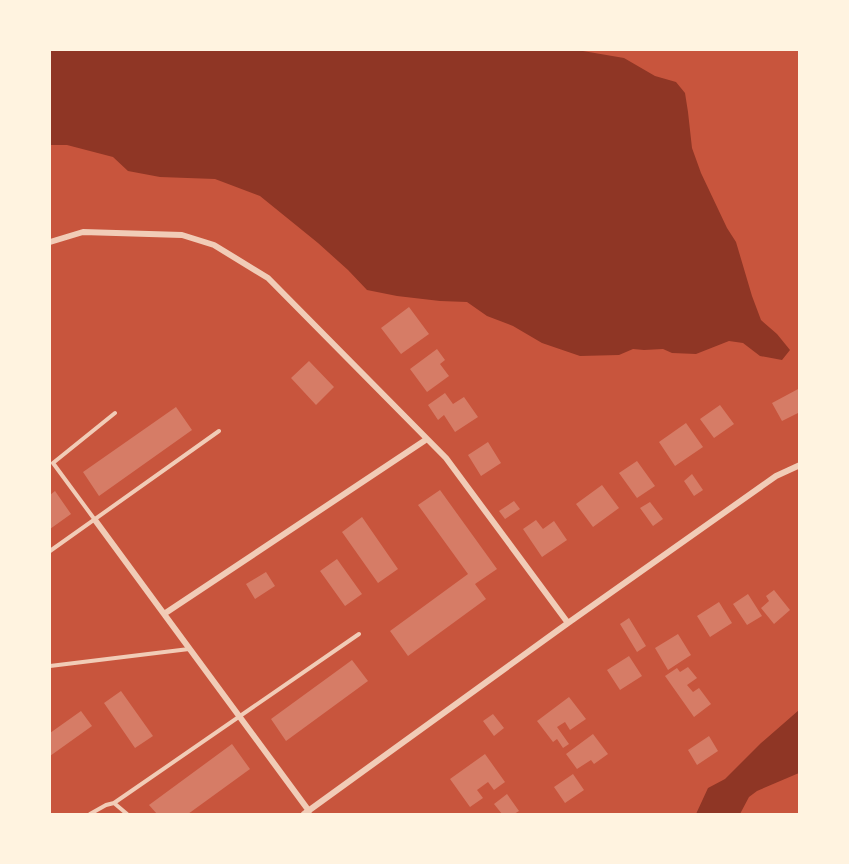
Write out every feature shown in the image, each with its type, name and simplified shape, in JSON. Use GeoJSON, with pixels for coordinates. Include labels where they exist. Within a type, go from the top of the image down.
{"type":"FeatureCollection","features":[{"type":"Feature","properties":{"kind":"street"},"geometry":{"type":"LineString","coordinates":[[50,242],[83,232],[182,236],[214,244],[268,278],[446,458],[568,623]]}},
{"type":"Feature","properties":{"kind":"street"},"geometry":{"type":"LineString","coordinates":[[164,614],[427,439]]}},
{"type":"Feature","properties":{"kind":"street"},"geometry":{"type":"LineString","coordinates":[[95,520],[240,716],[307,813],[568,623],[776,476],[800,465]]}},
{"type":"Feature","properties":{"kind":"lane"},"geometry":{"type":"LineString","coordinates":[[95,520],[53,463],[115,413]]}},
{"type":"Feature","properties":{"kind":"lane"},"geometry":{"type":"LineString","coordinates":[[50,550],[219,431]]}},
{"type":"Feature","properties":{"kind":"lane"},"geometry":{"type":"LineString","coordinates":[[90,814],[114,803],[359,634]]}},
{"type":"Feature","properties":{"kind":"lane"},"geometry":{"type":"LineString","coordinates":[[50,666],[190,649]]}},
{"type":"Feature","properties":{"kind":"lane"},"geometry":{"type":"LineString","coordinates":[[114,803],[127,814]]}},
{"type":"Feature","properties":{"kind":"shaded area"},"geometry":{"type":"Polygon","coordinates":[[[50,50],[577,50],[624,58],[655,76],[676,82],[685,93],[692,148],[701,173],[736,242],[761,320],[790,350],[782,360],[760,356],[743,343],[729,341],[696,354],[672,353],[663,349],[633,349],[619,355],[580,356],[542,343],[513,326],[487,316],[467,302],[397,296],[367,290],[318,243],[260,196],[215,179],[160,177],[128,171],[113,157],[67,145],[50,145],[50,50]]]}},
{"type":"Feature","properties":{"kind":"shaded area"},"geometry":{"type":"Polygon","coordinates":[[[799,710],[799,773],[757,791],[749,797],[740,814],[696,814],[708,788],[725,779],[799,710]]]}},
{"type":"Feature","properties":{"kind":"building"},"geometry":{"type":"Polygon","coordinates":[[[409,307],[429,334],[401,354],[381,328],[409,307]]]}},
{"type":"Feature","properties":{"kind":"building"},"geometry":{"type":"Polygon","coordinates":[[[437,349],[445,360],[440,364],[449,376],[427,392],[410,369],[437,349]]]}},
{"type":"Feature","properties":{"kind":"building"},"geometry":{"type":"Polygon","coordinates":[[[309,361],[334,387],[316,405],[291,378],[309,361]]]}},
{"type":"Feature","properties":{"kind":"building"},"geometry":{"type":"Polygon","coordinates":[[[800,388],[800,412],[782,421],[772,403],[800,388]]]}},
{"type":"Feature","properties":{"kind":"building"},"geometry":{"type":"Polygon","coordinates":[[[445,393],[453,404],[464,397],[478,417],[455,432],[444,415],[438,420],[428,405],[445,393]]]}},
{"type":"Feature","properties":{"kind":"building"},"geometry":{"type":"Polygon","coordinates":[[[720,405],[734,424],[714,438],[700,419],[720,405]]]}},
{"type":"Feature","properties":{"kind":"building"},"geometry":{"type":"Polygon","coordinates":[[[176,407],[192,430],[99,496],[83,472],[176,407]]]}},
{"type":"Feature","properties":{"kind":"building"},"geometry":{"type":"Polygon","coordinates":[[[686,423],[703,447],[675,466],[659,442],[686,423]]]}},
{"type":"Feature","properties":{"kind":"building"},"geometry":{"type":"Polygon","coordinates":[[[488,442],[501,463],[481,476],[468,455],[488,442]]]}},
{"type":"Feature","properties":{"kind":"building"},"geometry":{"type":"Polygon","coordinates":[[[637,461],[655,486],[637,498],[619,473],[637,461]]]}},
{"type":"Feature","properties":{"kind":"building"},"geometry":{"type":"Polygon","coordinates":[[[692,474],[703,490],[694,496],[684,481],[692,474]]]}},
{"type":"Feature","properties":{"kind":"building"},"geometry":{"type":"Polygon","coordinates":[[[602,485],[619,508],[593,527],[576,504],[602,485]]]}},
{"type":"Feature","properties":{"kind":"building"},"geometry":{"type":"Polygon","coordinates":[[[440,490],[497,569],[475,584],[486,599],[408,656],[390,631],[468,574],[418,505],[440,490]]]}},
{"type":"Feature","properties":{"kind":"building"},"geometry":{"type":"Polygon","coordinates":[[[55,491],[71,514],[50,529],[50,495],[55,491]]]}},
{"type":"Feature","properties":{"kind":"building"},"geometry":{"type":"Polygon","coordinates":[[[514,501],[520,509],[505,519],[499,511],[514,501]]]}},
{"type":"Feature","properties":{"kind":"building"},"geometry":{"type":"Polygon","coordinates":[[[650,502],[663,519],[653,526],[640,508],[650,502]]]}},
{"type":"Feature","properties":{"kind":"building"},"geometry":{"type":"Polygon","coordinates":[[[362,517],[398,569],[378,583],[342,532],[362,517]]]}},
{"type":"Feature","properties":{"kind":"building"},"geometry":{"type":"Polygon","coordinates":[[[536,520],[543,529],[554,521],[567,540],[542,557],[523,529],[536,520]]]}},
{"type":"Feature","properties":{"kind":"building"},"geometry":{"type":"Polygon","coordinates":[[[337,559],[362,594],[345,606],[320,571],[337,559]]]}},
{"type":"Feature","properties":{"kind":"building"},"geometry":{"type":"Polygon","coordinates":[[[266,572],[275,586],[255,599],[246,584],[266,572]]]}},
{"type":"Feature","properties":{"kind":"building"},"geometry":{"type":"Polygon","coordinates":[[[774,590],[790,610],[774,624],[761,608],[769,601],[766,596],[774,590]]]}},
{"type":"Feature","properties":{"kind":"building"},"geometry":{"type":"Polygon","coordinates":[[[748,594],[762,616],[747,625],[733,604],[748,594]]]}},
{"type":"Feature","properties":{"kind":"building"},"geometry":{"type":"Polygon","coordinates":[[[719,602],[732,623],[710,637],[697,616],[719,602]]]}},
{"type":"Feature","properties":{"kind":"building"},"geometry":{"type":"Polygon","coordinates":[[[629,618],[646,646],[637,652],[620,624],[629,618]]]}},
{"type":"Feature","properties":{"kind":"building"},"geometry":{"type":"Polygon","coordinates":[[[678,634],[691,655],[668,670],[655,648],[678,634]]]}},
{"type":"Feature","properties":{"kind":"building"},"geometry":{"type":"Polygon","coordinates":[[[629,656],[642,676],[620,690],[607,670],[629,656]]]}},
{"type":"Feature","properties":{"kind":"building"},"geometry":{"type":"Polygon","coordinates":[[[352,660],[368,681],[286,741],[271,719],[352,660]]]}},
{"type":"Feature","properties":{"kind":"building"},"geometry":{"type":"Polygon","coordinates":[[[688,667],[697,678],[687,685],[693,692],[699,688],[711,704],[694,717],[665,676],[677,668],[680,672],[688,667]]]}},
{"type":"Feature","properties":{"kind":"building"},"geometry":{"type":"Polygon","coordinates":[[[121,691],[153,736],[135,748],[104,703],[121,691]]]}},
{"type":"Feature","properties":{"kind":"building"},"geometry":{"type":"Polygon","coordinates":[[[569,697],[586,719],[570,730],[565,722],[557,727],[569,744],[563,748],[557,739],[553,742],[537,721],[569,697]]]}},
{"type":"Feature","properties":{"kind":"building"},"geometry":{"type":"Polygon","coordinates":[[[81,711],[92,726],[50,756],[50,733],[81,711]]]}},
{"type":"Feature","properties":{"kind":"building"},"geometry":{"type":"Polygon","coordinates":[[[493,714],[504,728],[494,736],[483,721],[493,714]]]}},
{"type":"Feature","properties":{"kind":"building"},"geometry":{"type":"Polygon","coordinates":[[[593,734],[608,754],[594,764],[591,760],[577,769],[566,754],[593,734]]]}},
{"type":"Feature","properties":{"kind":"building"},"geometry":{"type":"Polygon","coordinates":[[[709,736],[718,751],[697,765],[688,750],[709,736]]]}},
{"type":"Feature","properties":{"kind":"building"},"geometry":{"type":"Polygon","coordinates":[[[232,744],[250,769],[188,814],[157,814],[149,805],[232,744]]]}},
{"type":"Feature","properties":{"kind":"building"},"geometry":{"type":"Polygon","coordinates":[[[485,754],[505,782],[494,790],[488,782],[477,790],[483,798],[470,807],[450,779],[485,754]]]}},
{"type":"Feature","properties":{"kind":"building"},"geometry":{"type":"Polygon","coordinates":[[[573,774],[584,790],[565,803],[554,787],[573,774]]]}},
{"type":"Feature","properties":{"kind":"building"},"geometry":{"type":"Polygon","coordinates":[[[507,794],[519,811],[514,814],[502,814],[494,804],[507,794]]]}}]}
